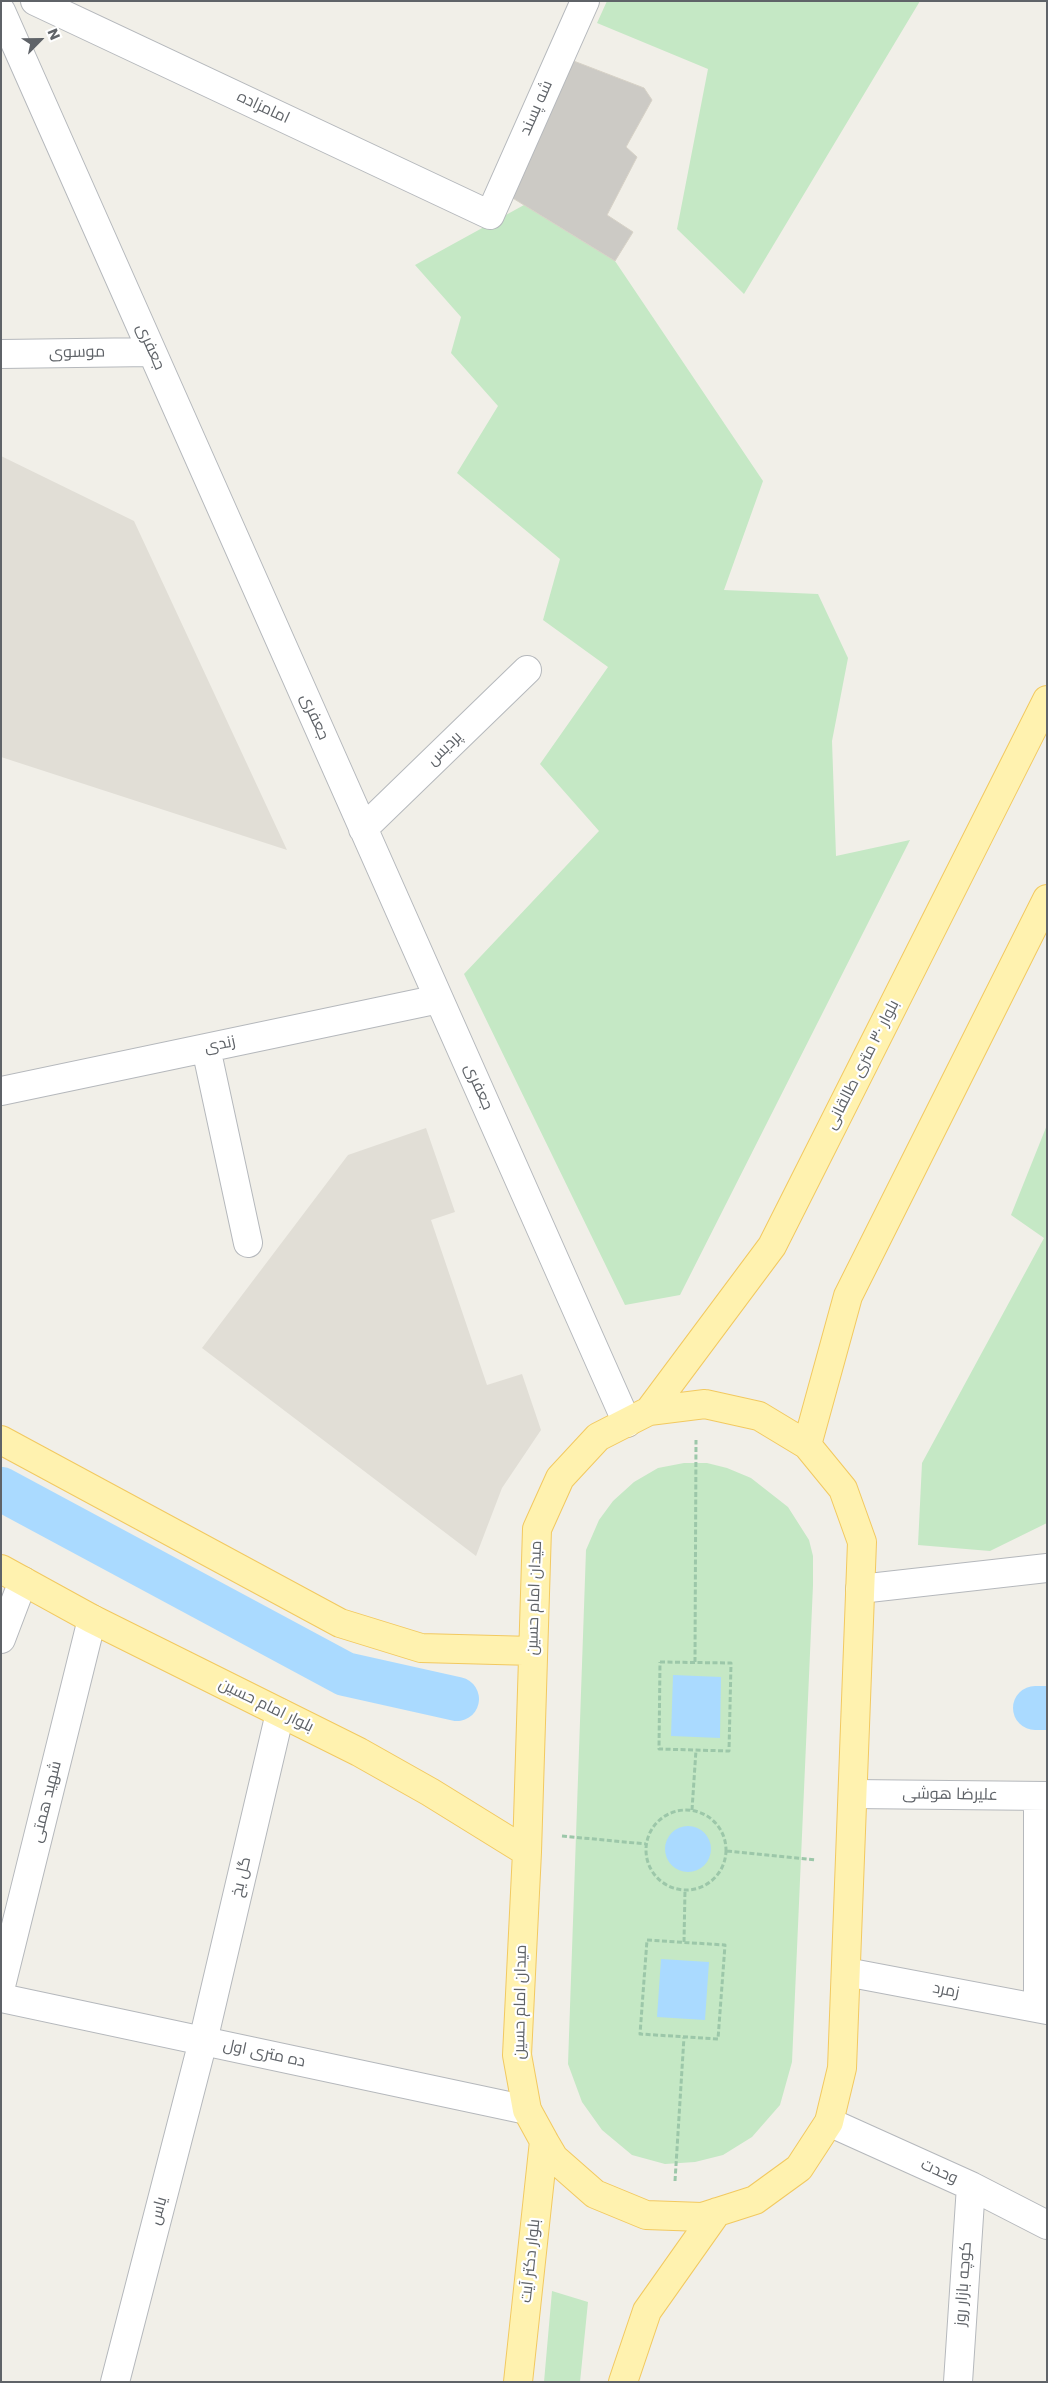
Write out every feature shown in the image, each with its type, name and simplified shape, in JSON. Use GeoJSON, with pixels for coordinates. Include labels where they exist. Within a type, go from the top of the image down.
{"type":"FeatureCollection","features":[{"type":"Feature","properties":{"kind":"main road","name":"بلوار ۳۰ متری طالقانی"},"geometry":{"type":"LineString","coordinates":[[638,1417],[772,1246],[1047,700]]}},
{"type":"Feature","properties":{"kind":"main road"},"geometry":{"type":"LineString","coordinates":[[808,1445],[848,1296],[1047,899]]}},
{"type":"Feature","properties":{"kind":"main road","name":"میدان امام حسین"},"geometry":{"type":"LineString","coordinates":[[705,1404],[760,1416],[808,1445],[843,1489],[862,1542],[842,2068],[829,2122],[799,2168],[755,2200],[702,2217],[646,2215],[596,2194],[554,2158],[527,2110],[517,2055],[537,1529],[560,1478],[598,1436],[638,1417],[696,1405],[705,1404]]}},
{"type":"Feature","properties":{"kind":"main road"},"geometry":{"type":"LineString","coordinates":[[1,1440],[340,1623],[420,1648],[532,1651]]}},
{"type":"Feature","properties":{"kind":"main road","name":"بلوار امام حسین"},"geometry":{"type":"LineString","coordinates":[[12,1575],[92,1619],[359,1752],[430,1792],[526,1842]]}},
{"type":"Feature","properties":{"kind":"main road","name":"بلوار دکتر آیت"},"geometry":{"type":"LineString","coordinates":[[518,2382],[544,2141]]}},
{"type":"Feature","properties":{"kind":"main road"},"geometry":{"type":"LineString","coordinates":[[623,2382],[647,2311],[717,2212]]}},
{"type":"Feature","properties":{"kind":"street","name":"امامزاده"},"geometry":{"type":"LineString","coordinates":[[35,1],[490,215]]}},
{"type":"Feature","properties":{"kind":"street","name":"شه پسند"},"geometry":{"type":"LineString","coordinates":[[490,215],[585,1]]}},
{"type":"Feature","properties":{"kind":"street","name":"جعفری"},"geometry":{"type":"LineString","coordinates":[[1,11],[438,999],[638,1417]]}},
{"type":"Feature","properties":{"kind":"street","name":"موسوی"},"geometry":{"type":"LineString","coordinates":[[1,354],[152,352]]}},
{"type":"Feature","properties":{"kind":"street","name":"پردیس"},"geometry":{"type":"LineString","coordinates":[[363,829],[527,670]]}},
{"type":"Feature","properties":{"kind":"street","name":"زندی"},"geometry":{"type":"LineString","coordinates":[[1,1091],[438,999]]}},
{"type":"Feature","properties":{"kind":"street"},"geometry":{"type":"LineString","coordinates":[[206,1048],[248,1243]]}},
{"type":"Feature","properties":{"kind":"street"},"geometry":{"type":"LineString","coordinates":[[860,1589],[1047,1568]]}},
{"type":"Feature","properties":{"kind":"street"},"geometry":{"type":"LineString","coordinates":[[1,1639],[12,1575]]}},
{"type":"Feature","properties":{"kind":"street","name":"شهید همتی"},"geometry":{"type":"LineString","coordinates":[[1,1986],[92,1619]]}},
{"type":"Feature","properties":{"kind":"street","name":"گل یخ"},"geometry":{"type":"LineString","coordinates":[[204,2041],[280,1713]]}},
{"type":"Feature","properties":{"kind":"street","name":"علیرضا هوشی"},"geometry":{"type":"LineString","coordinates":[[853,1794],[1042,1796]]}},
{"type":"Feature","properties":{"kind":"street"},"geometry":{"type":"LineString","coordinates":[[1042,1796],[1042,2009]]}},
{"type":"Feature","properties":{"kind":"street","name":"زمرد"},"geometry":{"type":"LineString","coordinates":[[846,1972],[1042,2009]]}},
{"type":"Feature","properties":{"kind":"street","name":"ده متری اول"},"geometry":{"type":"LineString","coordinates":[[1,1998],[527,2110]]}},
{"type":"Feature","properties":{"kind":"street","name":"یاس"},"geometry":{"type":"LineString","coordinates":[[115,2382],[204,2041]]}},
{"type":"Feature","properties":{"kind":"street","name":"وحدت"},"geometry":{"type":"LineString","coordinates":[[829,2122],[971,2186],[1047,2225]]}},
{"type":"Feature","properties":{"kind":"street","name":"کوچه بازار روز"},"geometry":{"type":"LineString","coordinates":[[958,2382],[971,2186]]}},
{"type":"Feature","properties":{"kind":"path"},"geometry":{"type":"LineString","coordinates":[[695,1662],[696,1405]]}},
{"type":"Feature","properties":{"kind":"path"},"geometry":{"type":"LineString","coordinates":[[660,1662],[731,1663],[729,1750],[696,1750],[659,1749],[660,1662]]}},
{"type":"Feature","properties":{"kind":"path"},"geometry":{"type":"LineString","coordinates":[[692,1810],[696,1750]]}},
{"type":"Feature","properties":{"kind":"path"},"geometry":{"type":"LineString","coordinates":[[692,1810],[711,1818],[720,1827],[727,1851],[718,1875],[709,1884],[697,1889],[685,1890],[662,1882],[652,1871],[647,1858],[646,1844],[651,1831],[659,1820],[672,1812],[692,1810]]}},
{"type":"Feature","properties":{"kind":"path"},"geometry":{"type":"LineString","coordinates":[[526,1842],[646,1844]]}},
{"type":"Feature","properties":{"kind":"path"},"geometry":{"type":"LineString","coordinates":[[727,1851],[850,1864]]}},
{"type":"Feature","properties":{"kind":"path"},"geometry":{"type":"LineString","coordinates":[[684,1942],[685,1890]]}},
{"type":"Feature","properties":{"kind":"path"},"geometry":{"type":"LineString","coordinates":[[647,1940],[684,1942],[725,1946],[718,2040],[640,2034],[647,1940]]}},
{"type":"Feature","properties":{"kind":"path"},"geometry":{"type":"LineString","coordinates":[[672,2216],[684,2037]]}},
{"type":"Feature","properties":{"kind":"shaded area"},"geometry":{"type":"Polygon","coordinates":[[[1,456],[134,521],[287,850],[1,757],[1,456]]]}},
{"type":"Feature","properties":{"kind":"shaded area"},"geometry":{"type":"Polygon","coordinates":[[[426,1128],[455,1212],[431,1220],[487,1385],[522,1374],[541,1430],[502,1488],[476,1556],[202,1348],[348,1155],[426,1128]]]}},
{"type":"Feature","properties":{"kind":"green space"},"geometry":{"type":"Polygon","coordinates":[[[607,1],[920,1],[744,294],[677,229],[708,69],[597,23],[607,1]]]}},
{"type":"Feature","properties":{"kind":"green space"},"geometry":{"type":"Polygon","coordinates":[[[524,205],[615,261],[763,481],[724,590],[818,594],[848,658],[832,741],[836,856],[910,840],[680,1295],[625,1305],[464,974],[599,831],[540,764],[608,667],[543,620],[560,559],[457,473],[498,406],[451,353],[461,317],[415,265],[524,205]]]}},
{"type":"Feature","properties":{"kind":"green space"},"geometry":{"type":"Polygon","coordinates":[[[1047,1125],[1047,1523],[990,1551],[918,1545],[922,1463],[1044,1238],[1011,1215],[1047,1125]]]}},
{"type":"Feature","properties":{"kind":"green space"},"geometry":{"type":"Polygon","coordinates":[[[684,1463],[707,1463],[727,1468],[751,1478],[788,1507],[809,1540],[813,1556],[813,1585],[792,2062],[780,2105],[752,2137],[723,2155],[695,2162],[665,2164],[632,2155],[602,2130],[582,2102],[568,2064],[586,1550],[599,1520],[613,1501],[634,1482],[658,1468],[684,1463]]]}},
{"type":"Feature","properties":{"kind":"green space"},"geometry":{"type":"Polygon","coordinates":[[[552,2291],[588,2302],[580,2382],[544,2382],[552,2291]]]}},
{"type":"Feature","properties":{"kind":"water"},"geometry":{"type":"Polygon","coordinates":[[[673,1675],[721,1677],[720,1738],[671,1736],[673,1675]]]}},
{"type":"Feature","properties":{"kind":"water"},"geometry":{"type":"Polygon","coordinates":[[[688,1826],[701,1830],[707,1836],[711,1849],[707,1862],[701,1868],[688,1872],[675,1868],[669,1862],[665,1849],[669,1836],[675,1830],[688,1826]]]}},
{"type":"Feature","properties":{"kind":"water"},"geometry":{"type":"Polygon","coordinates":[[[661,1959],[709,1962],[705,2020],[657,2017],[661,1959]]]}},
{"type":"Feature","properties":{"kind":"building"},"geometry":{"type":"Polygon","coordinates":[[[571,60],[644,88],[652,100],[626,147],[637,157],[607,215],[633,232],[615,261],[511,197],[571,60]]]}},
{"type":"Feature","properties":{"kind":"waterway"},"geometry":{"type":"LineString","coordinates":[[1,1489],[345,1674],[457,1699]]}},
{"type":"Feature","properties":{"kind":"waterway"},"geometry":{"type":"LineString","coordinates":[[1035,1708],[1047,1708]]}}]}
